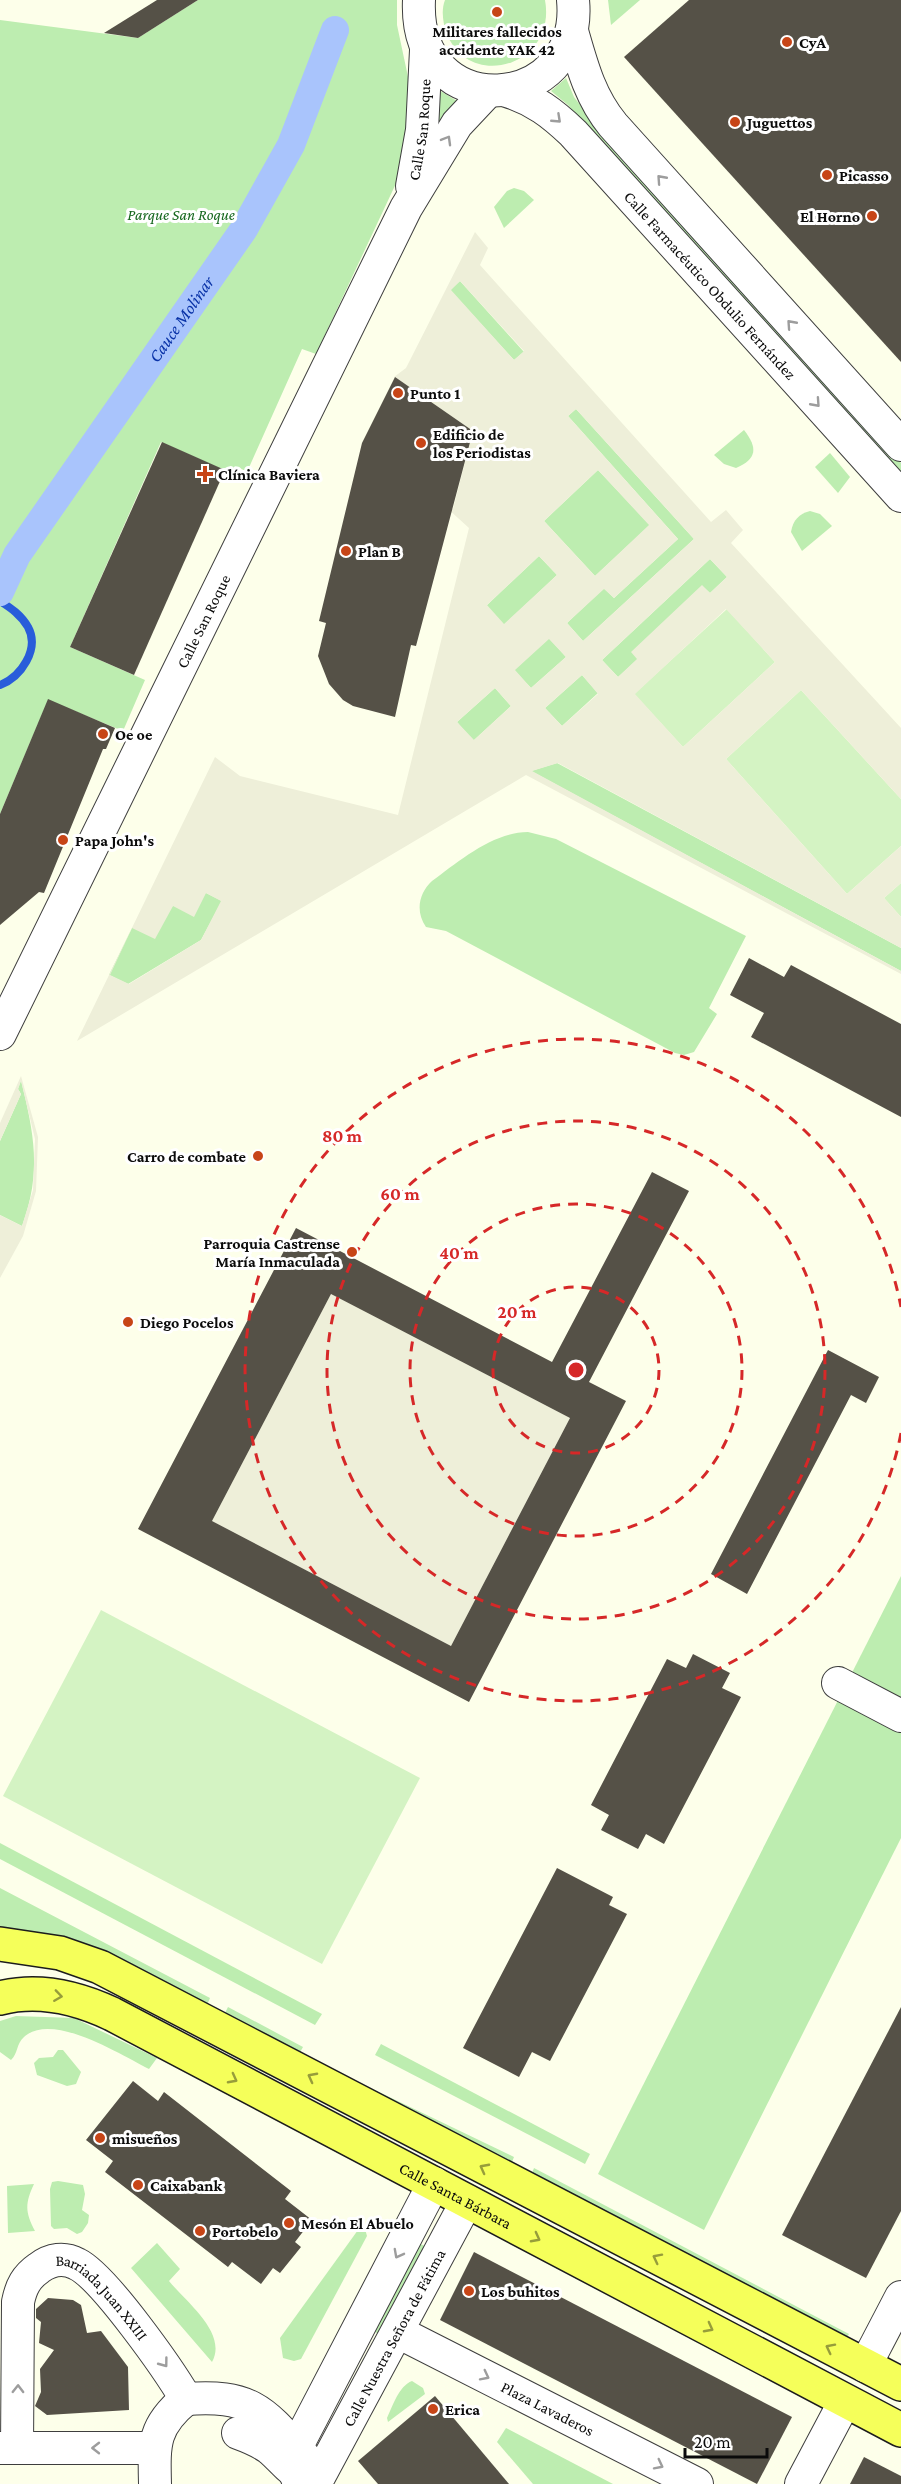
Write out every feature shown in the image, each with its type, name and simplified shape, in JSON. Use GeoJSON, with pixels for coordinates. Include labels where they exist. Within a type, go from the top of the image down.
{"type":"FeatureCollection","features":[{"type":"Feature","properties":{"kind":"main road"},"geometry":{"type":"LineString","coordinates":[[0,1944],[60,1953],[100,1967],[901,2384]]}},
{"type":"Feature","properties":{"kind":"main road","name":"Calle Santa Bárbara"},"geometry":{"type":"LineString","coordinates":[[0,1998],[25,1994],[49,1994],[94,2006],[901,2430]]}},
{"type":"Feature","properties":{"kind":"street"},"geometry":{"type":"LineString","coordinates":[[419,0],[418,23],[426,50],[442,71],[463,85],[497,91],[536,81],[559,59],[572,31],[573,0]]}},
{"type":"Feature","properties":{"kind":"street","name":"Calle Farmacéutico Obdulio Fernández"},"geometry":{"type":"LineString","coordinates":[[572,31],[587,83],[608,119],[901,445]]}},
{"type":"Feature","properties":{"kind":"street","name":"Calle San Roque"},"geometry":{"type":"LineString","coordinates":[[406,208],[422,130],[426,50]]}},
{"type":"Feature","properties":{"kind":"street","name":"Calle San Roque"},"geometry":{"type":"LineString","coordinates":[[0,1034],[406,208],[457,124],[497,91]]}},
{"type":"Feature","properties":{"kind":"street","name":"Calle Farmacéutico Obdulio Fernández"},"geometry":{"type":"LineString","coordinates":[[497,91],[529,98],[552,113],[573,133],[901,496]]}},
{"type":"Feature","properties":{"kind":"street"},"geometry":{"type":"LineString","coordinates":[[838,1683],[901,1716]]}},
{"type":"Feature","properties":{"kind":"street"},"geometry":{"type":"LineString","coordinates":[[303,2475],[313,2415],[434,2183]]}},
{"type":"Feature","properties":{"kind":"street","name":"Calle Nuestra Señora de Fátima"},"geometry":{"type":"LineString","coordinates":[[303,2475],[398,2332],[467,2201]]}},
{"type":"Feature","properties":{"kind":"street","name":"Barriada Juan XXIII"},"geometry":{"type":"LineString","coordinates":[[154,2448],[8,2448],[18,2302],[25,2280],[43,2264],[53,2260],[64,2259],[87,2270],[167,2366],[186,2399]]}},
{"type":"Feature","properties":{"kind":"street"},"geometry":{"type":"LineString","coordinates":[[865,2366],[901,2297]]}},
{"type":"Feature","properties":{"kind":"street","name":"Plaza Lavaderos"},"geometry":{"type":"LineString","coordinates":[[398,2332],[697,2484]]}},
{"type":"Feature","properties":{"kind":"street"},"geometry":{"type":"LineString","coordinates":[[155,2484],[155,2439],[163,2423],[186,2399],[228,2397],[250,2405],[271,2421],[303,2475]]}},
{"type":"Feature","properties":{"kind":"street"},"geometry":{"type":"LineString","coordinates":[[186,2399],[218,2414],[238,2433],[255,2439],[303,2475]]}},
{"type":"Feature","properties":{"kind":"street"},"geometry":{"type":"LineString","coordinates":[[801,2484],[845,2401]]}},
{"type":"Feature","properties":{"kind":"street"},"geometry":{"type":"LineString","coordinates":[[271,2421],[283,2423],[313,2415]]}},
{"type":"Feature","properties":{"kind":"green space","name":"Parque San Roque"},"geometry":{"type":"Polygon","coordinates":[[[198,0],[397,0],[397,25],[411,91],[407,160],[316,354],[302,349],[247,472],[240,468],[237,476],[161,442],[70,647],[145,680],[123,731],[48,700],[0,814],[0,20],[138,38],[198,0]]]}},
{"type":"Feature","properties":{"kind":"green space"},"geometry":{"type":"Polygon","coordinates":[[[445,0],[545,0],[545,23],[538,41],[525,55],[509,63],[491,66],[473,62],[457,51],[446,32],[443,16],[445,0]]]}},
{"type":"Feature","properties":{"kind":"green space"},"geometry":{"type":"Polygon","coordinates":[[[608,0],[640,0],[611,25],[608,0]]]}},
{"type":"Feature","properties":{"kind":"green space"},"geometry":{"type":"Polygon","coordinates":[[[566,78],[574,97],[608,141],[901,463],[901,475],[614,160],[568,105],[551,91],[566,78]]]}},
{"type":"Feature","properties":{"kind":"green space"},"geometry":{"type":"Polygon","coordinates":[[[432,86],[457,101],[427,151],[432,86]]]}},
{"type":"Feature","properties":{"kind":"green space"},"geometry":{"type":"Polygon","coordinates":[[[514,188],[524,191],[534,200],[504,228],[494,207],[507,191],[514,188]]]}},
{"type":"Feature","properties":{"kind":"green space"},"geometry":{"type":"Polygon","coordinates":[[[460,281],[524,352],[514,360],[450,290],[460,281]]]}},
{"type":"Feature","properties":{"kind":"green space"},"geometry":{"type":"Polygon","coordinates":[[[576,409],[694,539],[583,641],[567,623],[604,588],[614,598],[678,539],[568,416],[576,409]]]}},
{"type":"Feature","properties":{"kind":"green space"},"geometry":{"type":"Polygon","coordinates":[[[744,430],[752,442],[751,457],[736,468],[724,464],[714,455],[744,430]]]}},
{"type":"Feature","properties":{"kind":"green space"},"geometry":{"type":"Polygon","coordinates":[[[830,453],[850,477],[838,493],[815,467],[830,453]]]}},
{"type":"Feature","properties":{"kind":"green space"},"geometry":{"type":"Polygon","coordinates":[[[598,470],[650,525],[595,576],[544,521],[598,470]]]}},
{"type":"Feature","properties":{"kind":"green space"},"geometry":{"type":"Polygon","coordinates":[[[810,511],[820,514],[832,526],[802,551],[791,532],[797,518],[810,511]]]}},
{"type":"Feature","properties":{"kind":"green space"},"geometry":{"type":"Polygon","coordinates":[[[539,556],[557,575],[504,625],[486,606],[539,556]]]}},
{"type":"Feature","properties":{"kind":"green space"},"geometry":{"type":"Polygon","coordinates":[[[710,559],[727,577],[710,593],[702,586],[632,652],[638,659],[618,677],[602,660],[710,559]]]}},
{"type":"Feature","properties":{"kind":"green space"},"geometry":{"type":"Polygon","coordinates":[[[727,609],[775,662],[683,747],[634,694],[727,609]]]}},
{"type":"Feature","properties":{"kind":"green space"},"geometry":{"type":"Polygon","coordinates":[[[549,638],[566,657],[531,688],[514,670],[549,638]]]}},
{"type":"Feature","properties":{"kind":"green space"},"geometry":{"type":"Polygon","coordinates":[[[582,675],[598,693],[562,726],[545,708],[582,675]]]}},
{"type":"Feature","properties":{"kind":"green space"},"geometry":{"type":"Polygon","coordinates":[[[495,688],[511,706],[473,741],[457,722],[495,688]]]}},
{"type":"Feature","properties":{"kind":"green space"},"geometry":{"type":"Polygon","coordinates":[[[801,690],[901,799],[901,846],[847,894],[726,759],[801,690]]]}},
{"type":"Feature","properties":{"kind":"green space"},"geometry":{"type":"Polygon","coordinates":[[[557,763],[901,948],[901,971],[531,771],[557,763]]]}},
{"type":"Feature","properties":{"kind":"green space"},"geometry":{"type":"Polygon","coordinates":[[[528,832],[556,839],[746,936],[709,1008],[717,1014],[694,1052],[684,1055],[675,1053],[446,931],[426,927],[420,915],[420,902],[424,891],[432,881],[489,842],[515,833],[528,832]]]}},
{"type":"Feature","properties":{"kind":"green space"},"geometry":{"type":"Polygon","coordinates":[[[901,883],[901,917],[884,898],[901,883]]]}},
{"type":"Feature","properties":{"kind":"green space"},"geometry":{"type":"Polygon","coordinates":[[[206,893],[222,901],[201,940],[128,984],[109,975],[132,928],[173,906],[206,893]]]}},
{"type":"Feature","properties":{"kind":"green space"},"geometry":{"type":"Polygon","coordinates":[[[21,1080],[34,1153],[32,1188],[22,1226],[0,1215],[0,1141],[21,1094],[18,1089],[21,1080]]]}},
{"type":"Feature","properties":{"kind":"green space"},"geometry":{"type":"Polygon","coordinates":[[[901,1576],[901,1838],[704,2230],[598,2174],[901,1576]]]}},
{"type":"Feature","properties":{"kind":"green space"},"geometry":{"type":"Polygon","coordinates":[[[101,1610],[420,1778],[322,1964],[3,1796],[101,1610]]]}},
{"type":"Feature","properties":{"kind":"green space"},"geometry":{"type":"Polygon","coordinates":[[[0,1843],[322,2014],[315,2025],[0,1859],[0,1843]]]}},
{"type":"Feature","properties":{"kind":"green space"},"geometry":{"type":"Polygon","coordinates":[[[0,1888],[210,1998],[207,2005],[46,1935],[0,1928],[0,1888]]]}},
{"type":"Feature","properties":{"kind":"green space"},"geometry":{"type":"Polygon","coordinates":[[[228,2007],[303,2047],[299,2054],[224,2015],[228,2007]]]}},
{"type":"Feature","properties":{"kind":"green space"},"geometry":{"type":"Polygon","coordinates":[[[16,2016],[74,2018],[157,2058],[149,2069],[86,2038],[51,2029],[36,2030],[24,2037],[11,2060],[0,2052],[0,2021],[16,2016]]]}},
{"type":"Feature","properties":{"kind":"green space"},"geometry":{"type":"Polygon","coordinates":[[[381,2044],[590,2154],[585,2164],[375,2055],[381,2044]]]}},
{"type":"Feature","properties":{"kind":"green space"},"geometry":{"type":"Polygon","coordinates":[[[58,2050],[63,2050],[81,2072],[76,2084],[67,2086],[37,2075],[34,2063],[39,2058],[53,2057],[58,2050]]]}},
{"type":"Feature","properties":{"kind":"green space"},"geometry":{"type":"Polygon","coordinates":[[[327,2067],[514,2157],[512,2162],[325,2072],[327,2067]]]}},
{"type":"Feature","properties":{"kind":"green space"},"geometry":{"type":"Polygon","coordinates":[[[534,2168],[849,2334],[846,2339],[532,2173],[534,2168]]]}},
{"type":"Feature","properties":{"kind":"green space"},"geometry":{"type":"Polygon","coordinates":[[[52,2182],[83,2185],[85,2194],[82,2210],[89,2215],[88,2223],[82,2232],[77,2234],[67,2228],[54,2229],[51,2226],[50,2189],[52,2182]]]}},
{"type":"Feature","properties":{"kind":"green space"},"geometry":{"type":"Polygon","coordinates":[[[34,2184],[27,2208],[35,2231],[8,2233],[7,2186],[34,2184]]]}},
{"type":"Feature","properties":{"kind":"green space"},"geometry":{"type":"Polygon","coordinates":[[[365,2229],[367,2236],[301,2359],[294,2361],[283,2358],[280,2338],[358,2230],[365,2229]]]}},
{"type":"Feature","properties":{"kind":"green space"},"geometry":{"type":"Polygon","coordinates":[[[415,2241],[432,2250],[385,2337],[369,2329],[415,2241]]]}},
{"type":"Feature","properties":{"kind":"green space"},"geometry":{"type":"Polygon","coordinates":[[[157,2243],[180,2269],[169,2281],[203,2318],[210,2329],[215,2351],[212,2362],[131,2268],[157,2243]]]}},
{"type":"Feature","properties":{"kind":"green space"},"geometry":{"type":"Polygon","coordinates":[[[412,2381],[423,2388],[425,2394],[388,2422],[387,2418],[397,2396],[407,2383],[412,2381]]]}},
{"type":"Feature","properties":{"kind":"green space"},"geometry":{"type":"Polygon","coordinates":[[[506,2428],[613,2484],[533,2484],[497,2442],[506,2428]]]}},
{"type":"Feature","properties":{"kind":"shaded area"},"geometry":{"type":"Polygon","coordinates":[[[475,232],[488,248],[480,265],[711,522],[726,510],[743,530],[731,543],[901,728],[901,799],[801,690],[726,759],[847,894],[901,846],[901,883],[884,898],[901,917],[901,948],[558,763],[532,771],[901,971],[901,974],[526,775],[77,1041],[215,757],[240,776],[398,815],[469,528],[447,508],[453,509],[473,431],[394,377],[406,368],[475,232]],[[460,281],[451,290],[514,360],[524,351],[460,281]],[[576,409],[568,416],[678,539],[614,598],[604,589],[567,623],[583,641],[694,539],[576,409]],[[598,470],[544,521],[595,576],[649,525],[598,470]],[[539,556],[487,605],[504,624],[557,575],[539,556]],[[710,559],[602,660],[618,677],[637,659],[631,652],[702,585],[710,593],[727,577],[710,559]],[[726,609],[635,694],[683,747],[775,662],[726,609]],[[549,639],[515,670],[531,688],[566,657],[549,639]],[[582,675],[545,708],[562,726],[598,694],[582,675]],[[495,688],[457,722],[474,740],[511,706],[495,688]],[[206,893],[194,917],[173,906],[155,939],[132,928],[110,975],[129,984],[201,940],[221,901],[206,893]]]}},
{"type":"Feature","properties":{"kind":"shaded area"},"geometry":{"type":"Polygon","coordinates":[[[21,1076],[38,1137],[36,1191],[23,1236],[0,1278],[0,1215],[22,1226],[33,1190],[35,1139],[21,1081],[18,1089],[21,1094],[0,1141],[0,1123],[21,1076]]]}},
{"type":"Feature","properties":{"kind":"shaded area"},"geometry":{"type":"Polygon","coordinates":[[[331,1294],[570,1418],[451,1646],[212,1521],[331,1294]]]}},
{"type":"Feature","properties":{"kind":"building"},"geometry":{"type":"Polygon","coordinates":[[[157,0],[198,0],[138,38],[104,33],[157,0]]]}},
{"type":"Feature","properties":{"kind":"building"},"geometry":{"type":"Polygon","coordinates":[[[689,0],[901,0],[901,362],[624,57],[689,0]]]}},
{"type":"Feature","properties":{"kind":"building"},"geometry":{"type":"Polygon","coordinates":[[[395,377],[473,431],[416,646],[411,645],[395,717],[353,706],[343,700],[329,684],[318,656],[326,623],[319,621],[362,443],[395,377]]]}},
{"type":"Feature","properties":{"kind":"building"},"geometry":{"type":"Polygon","coordinates":[[[162,442],[225,470],[134,675],[70,647],[162,442]]]}},
{"type":"Feature","properties":{"kind":"building"},"geometry":{"type":"Polygon","coordinates":[[[48,699],[115,728],[106,749],[103,749],[44,893],[39,892],[0,925],[0,814],[48,699]]]}},
{"type":"Feature","properties":{"kind":"building"},"geometry":{"type":"Polygon","coordinates":[[[749,958],[784,977],[791,965],[901,1024],[901,1117],[751,1037],[764,1013],[730,995],[749,958]]]}},
{"type":"Feature","properties":{"kind":"building"},"geometry":{"type":"Polygon","coordinates":[[[652,1172],[689,1191],[589,1382],[626,1401],[469,1702],[138,1529],[296,1228],[552,1362],[652,1172]],[[331,1294],[212,1521],[451,1646],[570,1418],[331,1294]]]}},
{"type":"Feature","properties":{"kind":"building"},"geometry":{"type":"Polygon","coordinates":[[[828,1350],[879,1377],[866,1403],[851,1395],[747,1594],[711,1574],[828,1350]]]}},
{"type":"Feature","properties":{"kind":"building"},"geometry":{"type":"Polygon","coordinates":[[[693,1654],[730,1673],[722,1688],[741,1697],[664,1844],[646,1834],[638,1849],[601,1830],[609,1815],[591,1805],[667,1659],[686,1668],[693,1654]]]}},
{"type":"Feature","properties":{"kind":"building"},"geometry":{"type":"Polygon","coordinates":[[[557,1868],[613,1897],[609,1905],[627,1914],[550,2061],[532,2052],[519,2077],[463,2048],[557,1868]]]}},
{"type":"Feature","properties":{"kind":"building"},"geometry":{"type":"Polygon","coordinates":[[[901,2007],[901,2211],[866,2278],[782,2235],[901,2007]]]}},
{"type":"Feature","properties":{"kind":"building"},"geometry":{"type":"Polygon","coordinates":[[[133,2081],[158,2101],[164,2092],[291,2191],[285,2199],[312,2220],[295,2242],[301,2247],[280,2273],[273,2268],[261,2284],[232,2262],[228,2267],[105,2172],[113,2161],[86,2140],[133,2081]]]}},
{"type":"Feature","properties":{"kind":"building"},"geometry":{"type":"Polygon","coordinates":[[[474,2252],[792,2417],[757,2484],[440,2320],[474,2252]]]}},
{"type":"Feature","properties":{"kind":"building"},"geometry":{"type":"Polygon","coordinates":[[[48,2298],[73,2300],[81,2305],[87,2333],[101,2331],[128,2367],[129,2410],[47,2415],[35,2406],[41,2392],[40,2369],[54,2350],[39,2343],[41,2322],[36,2318],[36,2309],[48,2298]]]}},
{"type":"Feature","properties":{"kind":"building"},"geometry":{"type":"Polygon","coordinates":[[[435,2396],[509,2484],[378,2484],[358,2461],[435,2396]]]}},
{"type":"Feature","properties":{"kind":"building"},"geometry":{"type":"Polygon","coordinates":[[[864,2457],[901,2476],[901,2484],[850,2484],[864,2457]]]}},
{"type":"Feature","properties":{"kind":"waterway","name":"Cauce Molinar"},"geometry":{"type":"LineString","coordinates":[[0,592],[17,555],[244,229],[291,145],[335,30]]}},
{"type":"Feature","properties":{"kind":"waterway","name":"Cauce Molinar"},"geometry":{"type":"LineString","coordinates":[[0,601],[16,612],[28,627],[32,644],[21,669],[15,676],[0,685]]}},
{"type":"Feature","properties":{"kind":"place","name":"Militares fallecidos accidente YAK 42"},"geometry":{"type":"Point","coordinates":[497,12]}},
{"type":"Feature","properties":{"kind":"place","name":"CyA"},"geometry":{"type":"Point","coordinates":[787,42]}},
{"type":"Feature","properties":{"kind":"place","name":"Juguettos"},"geometry":{"type":"Point","coordinates":[735,122]}},
{"type":"Feature","properties":{"kind":"place","name":"Picasso"},"geometry":{"type":"Point","coordinates":[827,175]}},
{"type":"Feature","properties":{"kind":"place","name":"El Horno"},"geometry":{"type":"Point","coordinates":[872,216]}},
{"type":"Feature","properties":{"kind":"place","name":"Punto 1"},"geometry":{"type":"Point","coordinates":[398,393]}},
{"type":"Feature","properties":{"kind":"place","name":"Edificio de los Periodistas"},"geometry":{"type":"Point","coordinates":[421,443]}},
{"type":"Feature","properties":{"kind":"place","name":"Clínica Baviera"},"geometry":{"type":"Point","coordinates":[205,474]}},
{"type":"Feature","properties":{"kind":"place","name":"Plan B"},"geometry":{"type":"Point","coordinates":[346,551]}},
{"type":"Feature","properties":{"kind":"place","name":"Oe oe"},"geometry":{"type":"Point","coordinates":[103,734]}},
{"type":"Feature","properties":{"kind":"place","name":"Papa John's"},"geometry":{"type":"Point","coordinates":[63,840]}},
{"type":"Feature","properties":{"kind":"place","name":"Carro de combate"},"geometry":{"type":"Point","coordinates":[258,1156]}},
{"type":"Feature","properties":{"kind":"place","name":"Parroquia Castrense María Inmaculada"},"geometry":{"type":"Point","coordinates":[352,1252]}},
{"type":"Feature","properties":{"kind":"place","name":"Diego Pocelos"},"geometry":{"type":"Point","coordinates":[128,1322]}},
{"type":"Feature","properties":{"kind":"place","name":"misueños"},"geometry":{"type":"Point","coordinates":[100,2138]}},
{"type":"Feature","properties":{"kind":"place","name":"Caixabank"},"geometry":{"type":"Point","coordinates":[138,2185]}},
{"type":"Feature","properties":{"kind":"place","name":"Mesón El Abuelo"},"geometry":{"type":"Point","coordinates":[289,2223]}},
{"type":"Feature","properties":{"kind":"place","name":"Portobelo"},"geometry":{"type":"Point","coordinates":[200,2231]}},
{"type":"Feature","properties":{"kind":"place","name":"Los buhitos"},"geometry":{"type":"Point","coordinates":[469,2291]}},
{"type":"Feature","properties":{"kind":"place","name":"Erica"},"geometry":{"type":"Point","coordinates":[433,2409]}}]}
